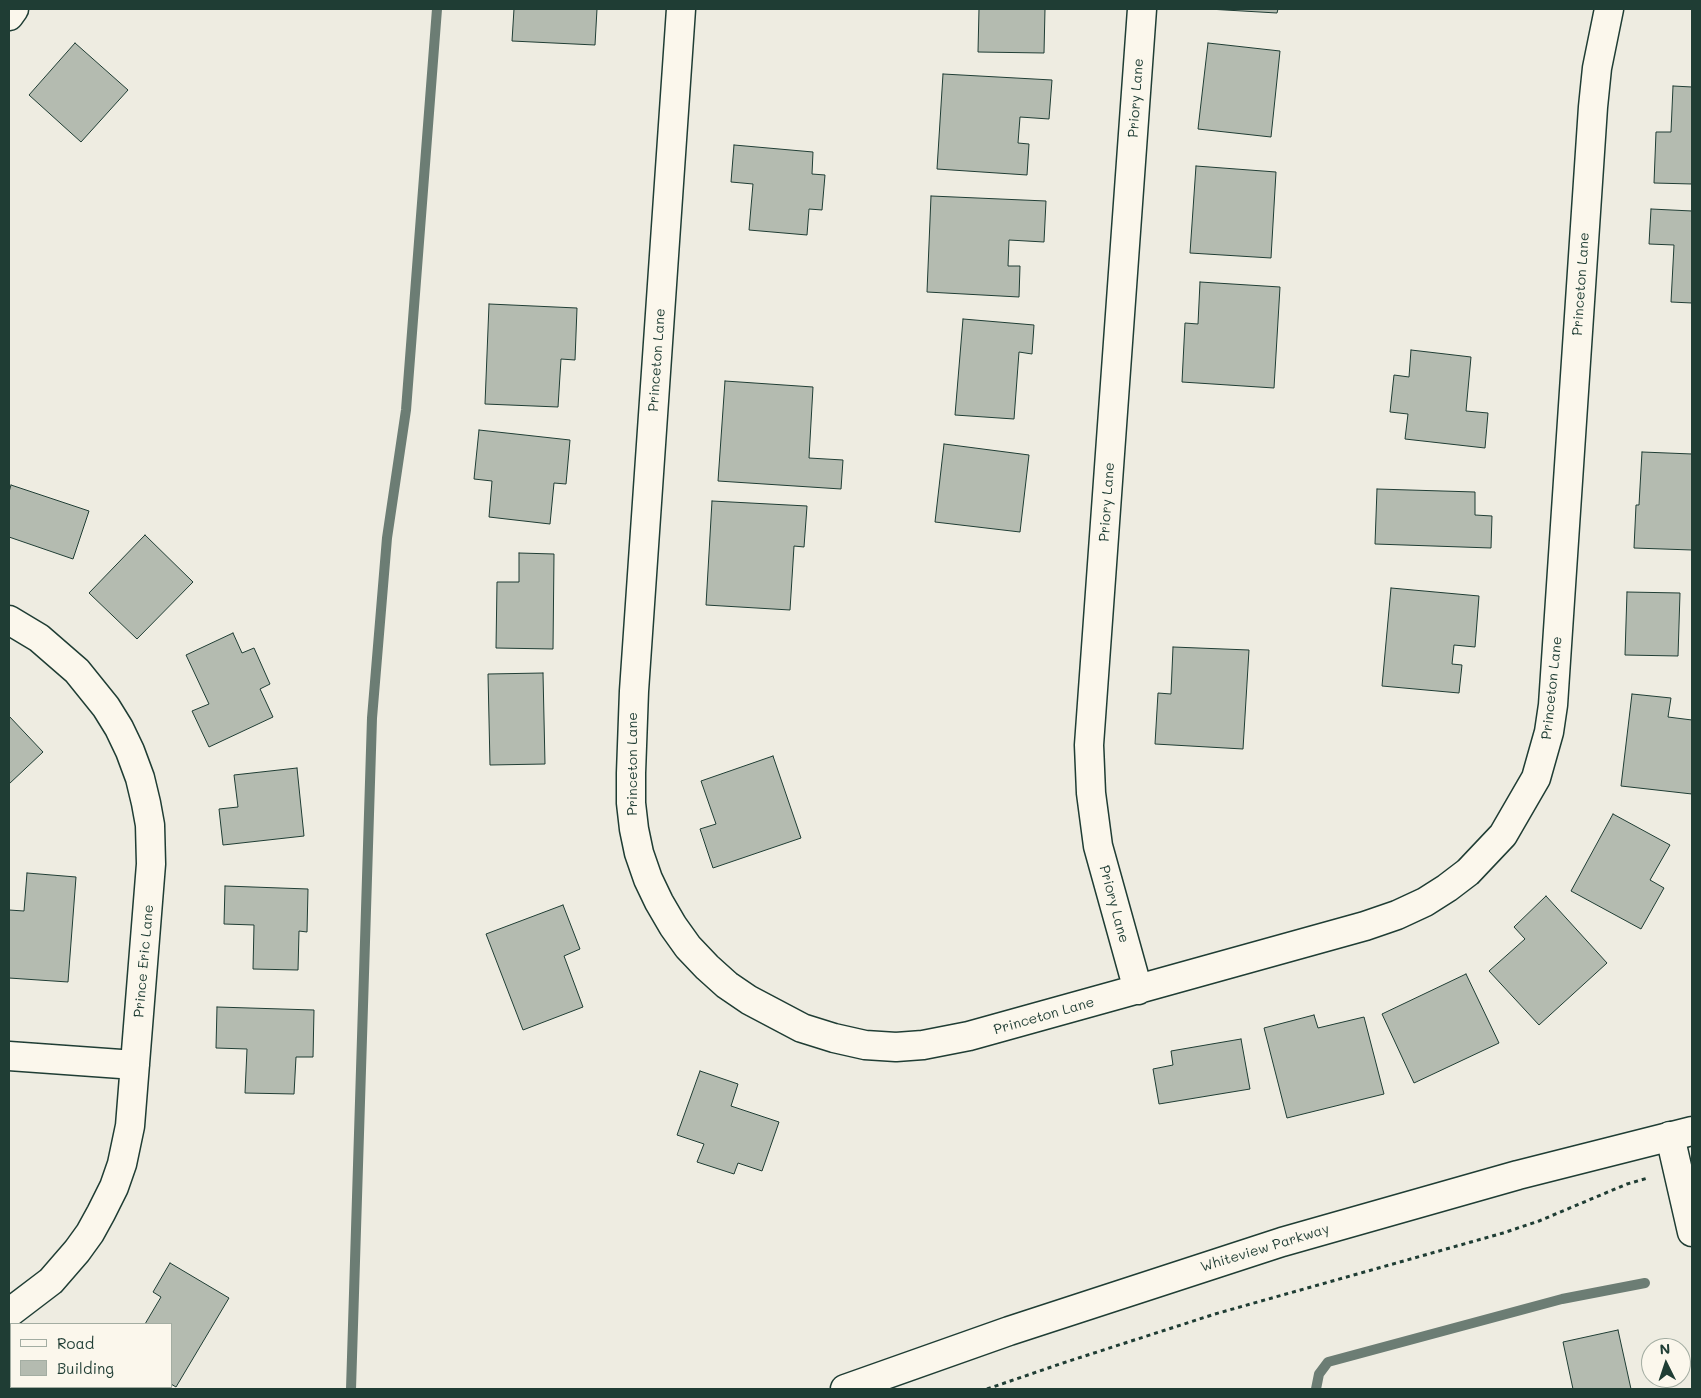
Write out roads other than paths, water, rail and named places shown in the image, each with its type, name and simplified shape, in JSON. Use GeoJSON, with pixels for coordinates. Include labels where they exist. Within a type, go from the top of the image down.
{"type":"FeatureCollection","features":[{"type":"Feature","properties":{"kind":"street"},"geometry":{"type":"LineString","coordinates":[[9,16],[14,9]]}},
{"type":"Feature","properties":{"kind":"street","name":"Princeton Lane"},"geometry":{"type":"LineString","coordinates":[[681,9],[633,716],[631,803],[634,829],[639,853],[648,879],[664,910],[688,947],[727,985],[775,1015],[802,1028],[865,1045],[896,1047],[923,1045],[969,1036],[1366,926],[1425,902],[1447,888],[1468,872],[1503,835],[1536,778],[1549,732],[1553,706],[1593,107],[1597,68],[1609,9]]}},
{"type":"Feature","properties":{"kind":"street","name":"Priory Lane"},"geometry":{"type":"LineString","coordinates":[[1138,990],[1098,846],[1091,793],[1089,744],[1142,9]]}},
{"type":"Feature","properties":{"kind":"street","name":"Prince Eric Lane"},"geometry":{"type":"LineString","coordinates":[[9,620],[39,638],[77,671],[106,707],[119,728],[140,778],[146,803],[150,825],[151,864],[127,1146],[114,1187],[90,1233],[65,1266],[39,1290],[9,1313]]}},
{"type":"Feature","properties":{"kind":"street"},"geometry":{"type":"LineString","coordinates":[[9,1056],[135,1065]]}},
{"type":"Feature","properties":{"kind":"street"},"geometry":{"type":"LineString","coordinates":[[1681,1134],[1692,1232]]}},
{"type":"Feature","properties":{"kind":"street","name":"Whiteview Parkway"},"geometry":{"type":"LineString","coordinates":[[845,1389],[1009,1330],[1282,1242],[1509,1177],[1681,1134]]}},
{"type":"Feature","properties":{"kind":"waterway"},"geometry":{"type":"LineString","coordinates":[[351,1389],[372,718],[387,538],[406,410],[437,9]]}},
{"type":"Feature","properties":{"kind":"waterway"},"geometry":{"type":"LineString","coordinates":[[1316,1389],[1319,1374],[1328,1362],[1562,1299],[1645,1283]]}}]}
